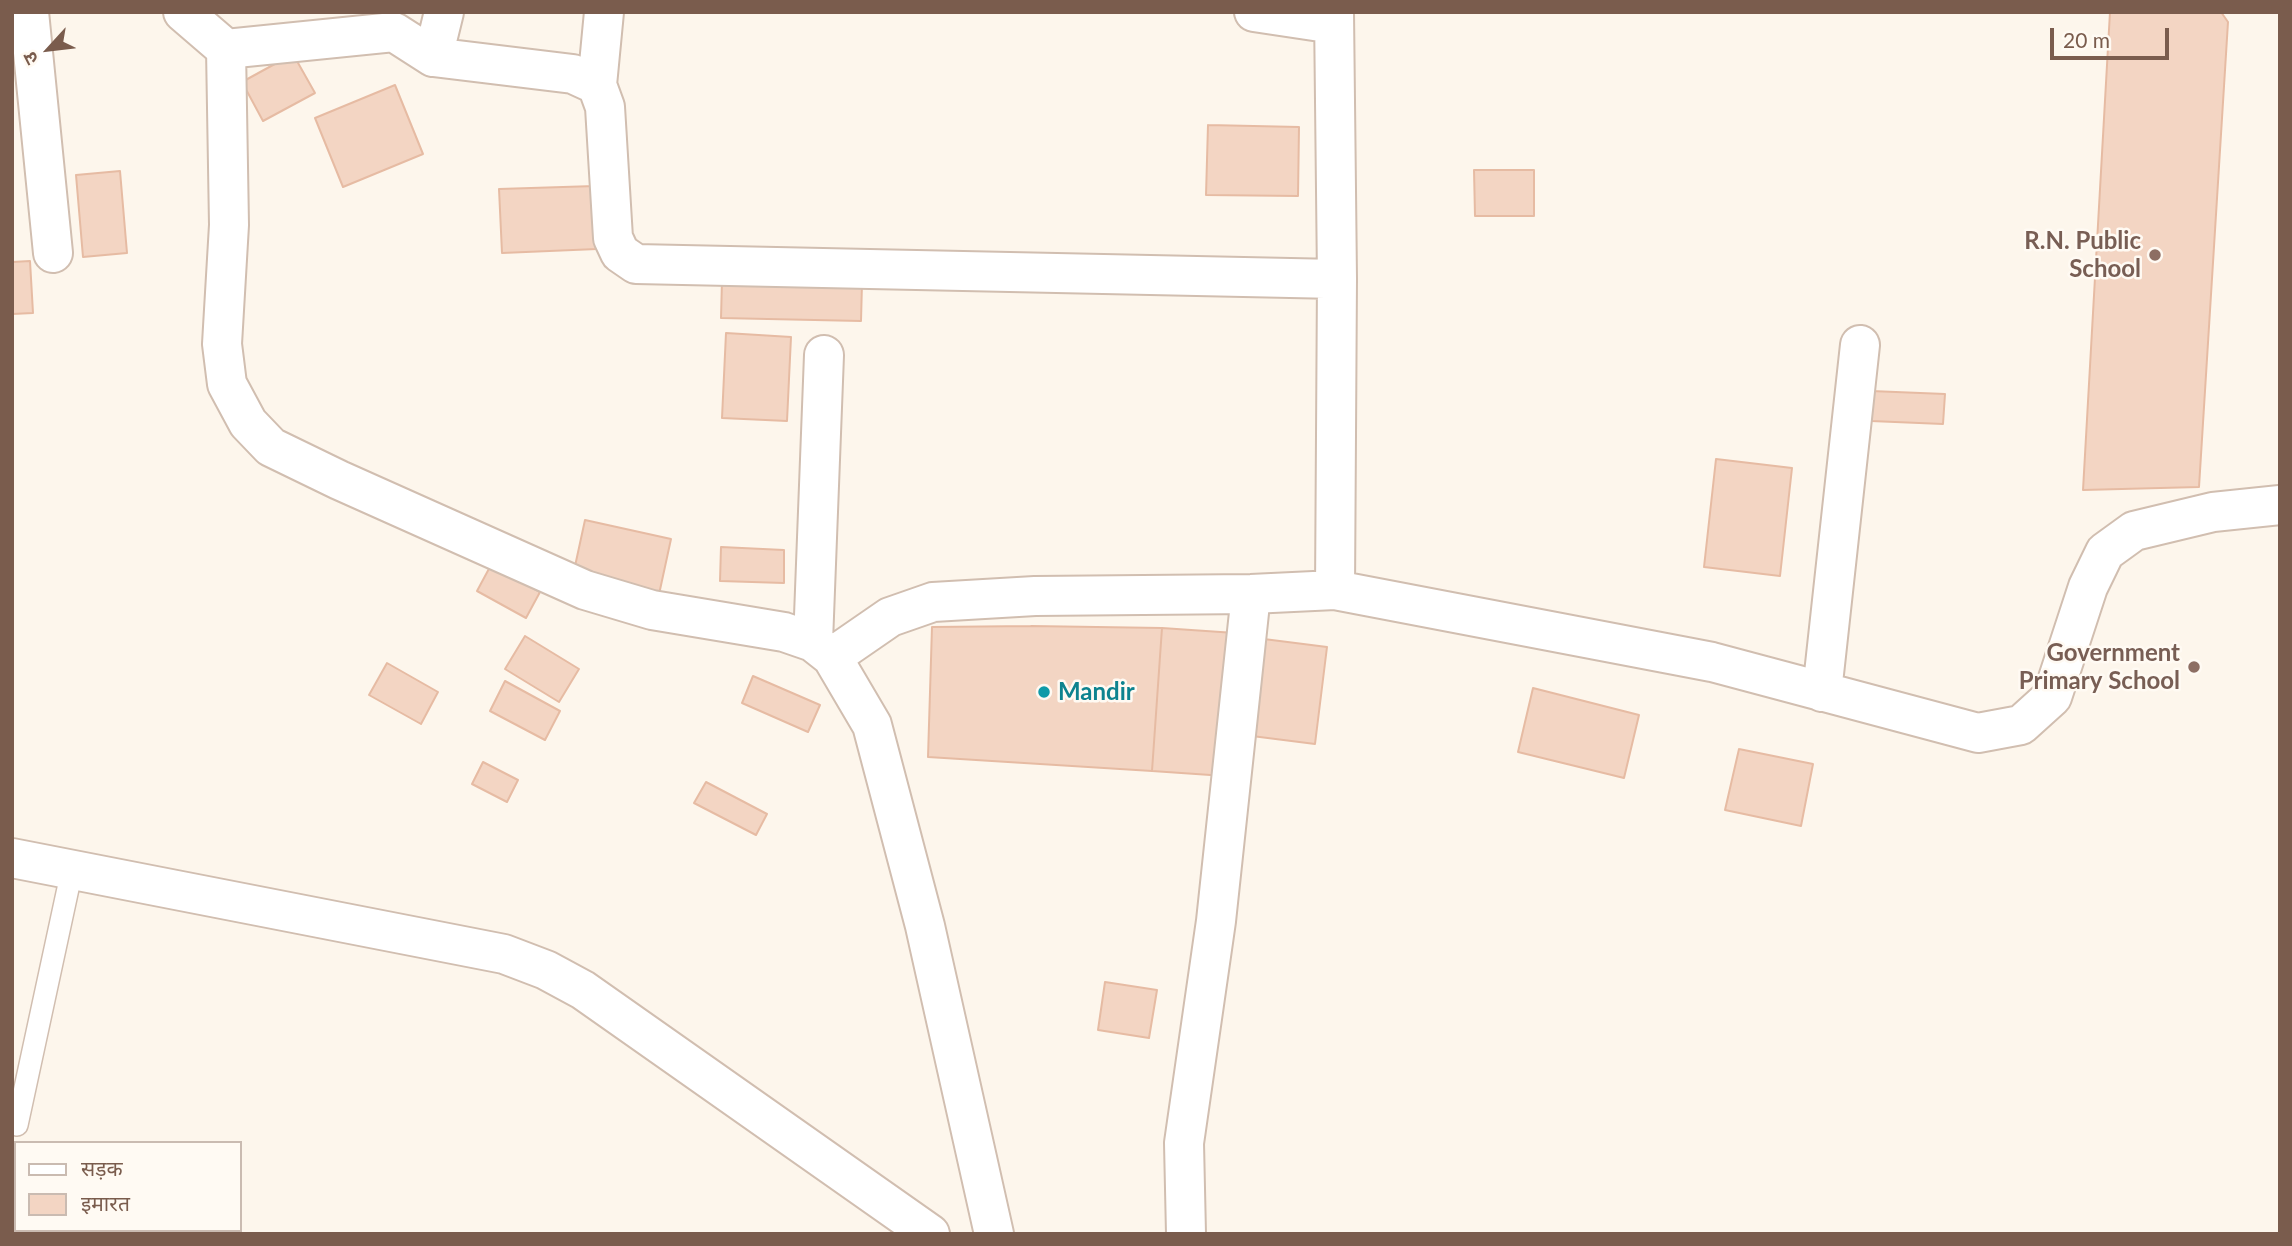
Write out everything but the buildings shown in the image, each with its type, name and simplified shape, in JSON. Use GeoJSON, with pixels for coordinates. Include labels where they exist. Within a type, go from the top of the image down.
{"type":"FeatureCollection","features":[{"type":"Feature","properties":{"kind":"street"},"geometry":{"type":"LineString","coordinates":[[29,12],[53,253]]}},
{"type":"Feature","properties":{"kind":"street"},"geometry":{"type":"LineString","coordinates":[[183,12],[226,49],[394,32],[433,57],[573,74],[597,85]]}},
{"type":"Feature","properties":{"kind":"street"},"geometry":{"type":"LineString","coordinates":[[433,57],[444,12]]}},
{"type":"Feature","properties":{"kind":"street"},"geometry":{"type":"LineString","coordinates":[[604,12],[597,85],[605,107],[613,238],[620,253],[636,264],[1336,279]]}},
{"type":"Feature","properties":{"kind":"street"},"geometry":{"type":"LineString","coordinates":[[1254,12],[1334,18],[1335,590]]}},
{"type":"Feature","properties":{"kind":"street"},"geometry":{"type":"LineString","coordinates":[[226,49],[229,225],[222,344],[227,384],[248,423],[271,447],[585,590],[652,610],[784,632],[823,649],[890,617],[933,602],[1035,596],[1251,594],[1335,590],[1712,662],[1978,733],[2021,725],[2052,698],[2088,587],[2105,552],[2134,531],[2213,512],[2280,505]]}},
{"type":"Feature","properties":{"kind":"street"},"geometry":{"type":"LineString","coordinates":[[1822,692],[1860,345]]}},
{"type":"Feature","properties":{"kind":"street"},"geometry":{"type":"LineString","coordinates":[[824,355],[823,649],[872,725],[925,926],[994,1234]]}},
{"type":"Feature","properties":{"kind":"street"},"geometry":{"type":"LineString","coordinates":[[1186,1234],[1184,1143],[1216,921],[1251,594]]}},
{"type":"Feature","properties":{"kind":"street"},"geometry":{"type":"LineString","coordinates":[[12,858],[504,954],[546,970],[583,990],[930,1234]]}},
{"type":"Feature","properties":{"kind":"lane"},"geometry":{"type":"LineString","coordinates":[[17,1125],[72,870]]}},
{"type":"Feature","properties":{"kind":"place","name":"R.N. Public School"},"geometry":{"type":"Point","coordinates":[2155,255]}},
{"type":"Feature","properties":{"kind":"place","name":"Government Primary School"},"geometry":{"type":"Point","coordinates":[2194,667]}},
{"type":"Feature","properties":{"kind":"place","name":"Mandir"},"geometry":{"type":"Point","coordinates":[1044,692]}}]}
